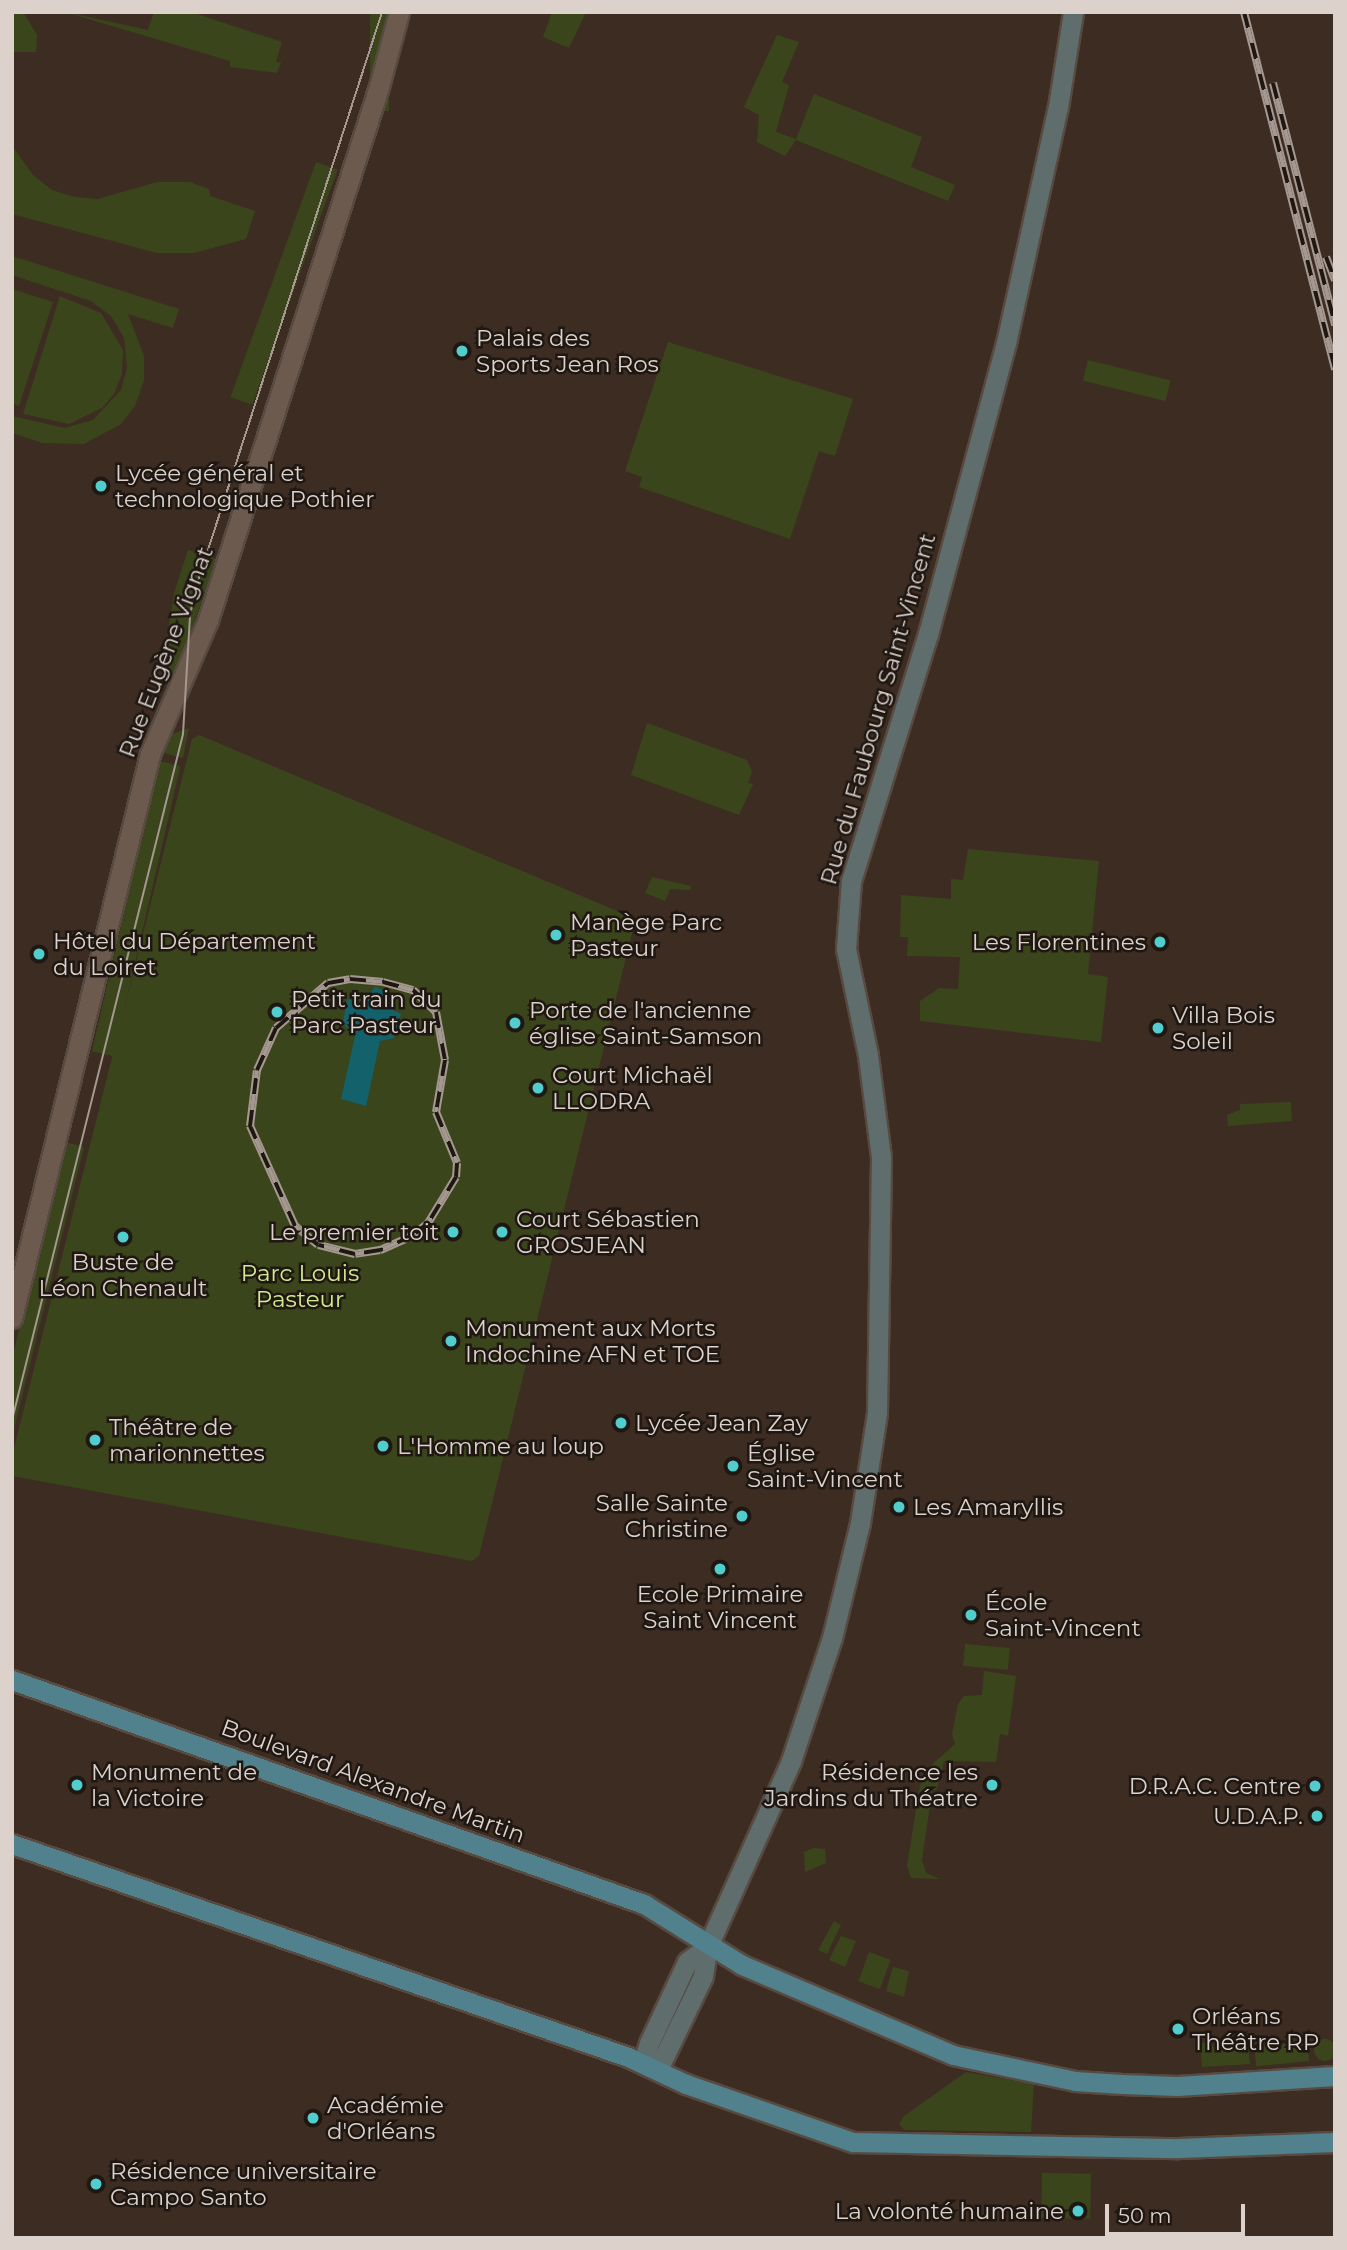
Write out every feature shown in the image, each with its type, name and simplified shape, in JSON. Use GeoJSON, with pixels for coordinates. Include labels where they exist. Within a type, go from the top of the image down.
{"type":"FeatureCollection","features":[{"type":"Feature","properties":{"kind":"main road","name":"Rue du Faubourg Saint-Vincent"},"geometry":{"type":"LineString","coordinates":[[648,2066],[662,2061],[703,1976],[708,1946],[791,1761],[832,1638],[863,1511],[877,1413],[881,1157],[868,1055],[846,949],[850,881],[928,634],[1006,343],[1058,107],[1073,12]]}},
{"type":"Feature","properties":{"kind":"main road","name":"Boulevard Alexandre Martin"},"geometry":{"type":"LineString","coordinates":[[12,1680],[644,1904],[708,1946],[953,2055],[1075,2081],[1147,2086],[1335,2076]]}},
{"type":"Feature","properties":{"kind":"main road"},"geometry":{"type":"LineString","coordinates":[[12,1844],[648,2066],[853,2142],[1148,2148],[1335,2142]]}},
{"type":"Feature","properties":{"kind":"street","name":"Rue Eugène Vignat"},"geometry":{"type":"LineString","coordinates":[[12,1318],[150,754],[216,595],[378,90],[399,12]]}},
{"type":"Feature","properties":{"kind":"green space"},"geometry":{"type":"Polygon","coordinates":[[[12,12],[23,12],[37,35],[36,52],[12,52],[12,12]]]}},
{"type":"Feature","properties":{"kind":"green space"},"geometry":{"type":"Polygon","coordinates":[[[65,12],[148,30],[154,12],[191,12],[282,42],[276,62],[281,62],[277,73],[230,67],[230,61],[65,12]]]}},
{"type":"Feature","properties":{"kind":"green space"},"geometry":{"type":"Polygon","coordinates":[[[370,12],[389,12],[389,111],[370,111],[370,12]]]}},
{"type":"Feature","properties":{"kind":"green space"},"geometry":{"type":"Polygon","coordinates":[[[552,12],[586,12],[569,48],[543,37],[552,12]]]}},
{"type":"Feature","properties":{"kind":"green space"},"geometry":{"type":"Polygon","coordinates":[[[777,35],[799,42],[782,82],[789,85],[776,132],[796,139],[814,94],[922,137],[911,167],[955,185],[948,201],[796,140],[785,156],[757,142],[759,115],[744,107],[777,35]]]}},
{"type":"Feature","properties":{"kind":"green space"},"geometry":{"type":"Polygon","coordinates":[[[12,146],[33,175],[52,190],[75,197],[98,199],[157,182],[190,182],[209,189],[210,196],[255,211],[246,239],[194,253],[157,253],[12,214],[12,146]]]}},
{"type":"Feature","properties":{"kind":"green space"},"geometry":{"type":"Polygon","coordinates":[[[316,162],[338,170],[252,405],[230,397],[316,162]]]}},
{"type":"Feature","properties":{"kind":"green space"},"geometry":{"type":"Polygon","coordinates":[[[12,256],[179,309],[173,328],[128,314],[144,356],[144,380],[135,406],[121,424],[84,444],[42,443],[12,433],[12,416],[65,428],[93,420],[121,390],[127,368],[124,338],[111,316],[91,301],[12,275],[12,256]]]}},
{"type":"Feature","properties":{"kind":"green space"},"geometry":{"type":"Polygon","coordinates":[[[12,289],[53,302],[19,406],[12,403],[12,289]]]}},
{"type":"Feature","properties":{"kind":"green space"},"geometry":{"type":"Polygon","coordinates":[[[60,296],[101,313],[123,350],[122,374],[114,394],[102,408],[69,424],[23,414],[60,296]]]}},
{"type":"Feature","properties":{"kind":"green space"},"geometry":{"type":"Polygon","coordinates":[[[668,342],[853,399],[835,456],[819,451],[790,539],[639,487],[642,477],[625,471],[668,342]]]}},
{"type":"Feature","properties":{"kind":"green space"},"geometry":{"type":"Polygon","coordinates":[[[1088,360],[1170,381],[1165,401],[1083,380],[1088,360]]]}},
{"type":"Feature","properties":{"kind":"green space"},"geometry":{"type":"Polygon","coordinates":[[[188,550],[217,559],[178,667],[172,675],[161,675],[174,593],[188,550]]]}},
{"type":"Feature","properties":{"kind":"green space"},"geometry":{"type":"Polygon","coordinates":[[[647,723],[747,760],[752,772],[748,783],[753,784],[739,815],[631,775],[647,723]]]}},
{"type":"Feature","properties":{"kind":"green space"},"geometry":{"type":"Polygon","coordinates":[[[189,728],[183,758],[160,752],[169,735],[189,728]]]}},
{"type":"Feature","properties":{"kind":"green space","name":"Parc Louis Pasteur"},"geometry":{"type":"Polygon","coordinates":[[[199,735],[629,916],[634,925],[479,1556],[472,1561],[12,1476],[12,1456],[192,739],[199,735]]]}},
{"type":"Feature","properties":{"kind":"green space"},"geometry":{"type":"Polygon","coordinates":[[[159,761],[180,766],[113,1056],[92,1051],[159,761]]]}},
{"type":"Feature","properties":{"kind":"green space"},"geometry":{"type":"Polygon","coordinates":[[[968,849],[1099,861],[1088,974],[1108,977],[1101,1042],[920,1021],[920,1001],[939,988],[958,989],[960,957],[907,956],[908,937],[900,937],[901,895],[951,899],[951,879],[963,880],[968,849]]]}},
{"type":"Feature","properties":{"kind":"green space"},"geometry":{"type":"Polygon","coordinates":[[[652,877],[691,886],[690,890],[670,889],[665,901],[645,893],[652,877]]]}},
{"type":"Feature","properties":{"kind":"green space"},"geometry":{"type":"Polygon","coordinates":[[[1291,1102],[1292,1121],[1228,1126],[1227,1115],[1240,1110],[1240,1104],[1291,1102]]]}},
{"type":"Feature","properties":{"kind":"green space"},"geometry":{"type":"Polygon","coordinates":[[[65,1142],[84,1147],[12,1437],[12,1358],[65,1142]]]}},
{"type":"Feature","properties":{"kind":"green space"},"geometry":{"type":"Polygon","coordinates":[[[965,1644],[1010,1648],[1008,1670],[963,1666],[965,1644]]]}},
{"type":"Feature","properties":{"kind":"green space"},"geometry":{"type":"Polygon","coordinates":[[[984,1671],[1016,1676],[1008,1736],[1000,1734],[996,1762],[944,1761],[937,1789],[932,1791],[922,1860],[926,1873],[940,1879],[911,1878],[907,1866],[920,1785],[927,1769],[955,1744],[952,1734],[958,1704],[964,1696],[982,1695],[984,1671]]]}},
{"type":"Feature","properties":{"kind":"green space"},"geometry":{"type":"Polygon","coordinates":[[[814,1848],[825,1849],[826,1863],[805,1872],[804,1852],[814,1848]]]}},
{"type":"Feature","properties":{"kind":"green space"},"geometry":{"type":"Polygon","coordinates":[[[834,1921],[841,1925],[827,1954],[818,1950],[834,1921]]]}},
{"type":"Feature","properties":{"kind":"green space"},"geometry":{"type":"Polygon","coordinates":[[[841,1936],[856,1941],[845,1967],[829,1960],[841,1936]]]}},
{"type":"Feature","properties":{"kind":"green space"},"geometry":{"type":"Polygon","coordinates":[[[869,1952],[891,1960],[880,1989],[858,1981],[869,1952]]]}},
{"type":"Feature","properties":{"kind":"green space"},"geometry":{"type":"Polygon","coordinates":[[[893,1967],[909,1971],[904,1997],[886,1991],[893,1967]]]}},
{"type":"Feature","properties":{"kind":"green space"},"geometry":{"type":"Polygon","coordinates":[[[1325,2039],[1333,2042],[1336,2050],[1333,2058],[1325,2061],[1317,2058],[1314,2050],[1317,2042],[1325,2039]]]}},
{"type":"Feature","properties":{"kind":"green space"},"geometry":{"type":"Polygon","coordinates":[[[1212,2042],[1213,2047],[1248,2045],[1250,2064],[1202,2067],[1200,2043],[1212,2042]]]}},
{"type":"Feature","properties":{"kind":"green space"},"geometry":{"type":"Polygon","coordinates":[[[1307,2042],[1309,2061],[1256,2066],[1254,2048],[1307,2042]]]}},
{"type":"Feature","properties":{"kind":"green space"},"geometry":{"type":"Polygon","coordinates":[[[966,2072],[1034,2084],[1031,2132],[904,2130],[899,2124],[904,2116],[966,2072]]]}},
{"type":"Feature","properties":{"kind":"green space"},"geometry":{"type":"Polygon","coordinates":[[[1042,2173],[1091,2174],[1090,2219],[1041,2218],[1042,2173]]]}},
{"type":"Feature","properties":{"kind":"water"},"geometry":{"type":"Polygon","coordinates":[[[375,987],[383,990],[389,1008],[401,1014],[394,1038],[380,1041],[366,1106],[341,1099],[355,1036],[343,1023],[347,999],[362,1003],[375,987]]]}},
{"type":"Feature","properties":{"kind":"tram line"},"geometry":{"type":"LineString","coordinates":[[12,1420],[183,734],[190,615],[196,587],[382,12]]}},
{"type":"Feature","properties":{"kind":"railway"},"geometry":{"type":"LineString","coordinates":[[1244,12],[1335,370]]}},
{"type":"Feature","properties":{"kind":"railway"},"geometry":{"type":"LineString","coordinates":[[1273,83],[1335,325]]}},
{"type":"Feature","properties":{"kind":"railway"},"geometry":{"type":"LineString","coordinates":[[1326,257],[1335,280]]}},
{"type":"Feature","properties":{"kind":"railway"},"geometry":{"type":"LineString","coordinates":[[350,979],[383,982],[413,990],[436,1012],[445,1060],[436,1112],[457,1163],[456,1177],[428,1223],[412,1236],[380,1250],[355,1254],[318,1245],[295,1226],[250,1126],[257,1070],[276,1028],[328,983],[350,979]]}},
{"type":"Feature","properties":{"kind":"place","name":"Palais des Sports Jean Ros"},"geometry":{"type":"Point","coordinates":[462,351]}},
{"type":"Feature","properties":{"kind":"place","name":"Lycée général et technologique Pothier"},"geometry":{"type":"Point","coordinates":[101,486]}},
{"type":"Feature","properties":{"kind":"place","name":"Manège Parc Pasteur"},"geometry":{"type":"Point","coordinates":[556,935]}},
{"type":"Feature","properties":{"kind":"place","name":"Les Florentines"},"geometry":{"type":"Point","coordinates":[1160,942]}},
{"type":"Feature","properties":{"kind":"place","name":"Hôtel du Département du Loiret"},"geometry":{"type":"Point","coordinates":[39,954]}},
{"type":"Feature","properties":{"kind":"place","name":"Petit train du Parc Pasteur"},"geometry":{"type":"Point","coordinates":[277,1012]}},
{"type":"Feature","properties":{"kind":"place","name":"Porte de l'ancienne église Saint-Samson"},"geometry":{"type":"Point","coordinates":[515,1023]}},
{"type":"Feature","properties":{"kind":"place","name":"Villa Bois Soleil"},"geometry":{"type":"Point","coordinates":[1158,1028]}},
{"type":"Feature","properties":{"kind":"place","name":"Court Michaël LLODRA"},"geometry":{"type":"Point","coordinates":[538,1088]}},
{"type":"Feature","properties":{"kind":"place","name":"Le premier toit"},"geometry":{"type":"Point","coordinates":[453,1232]}},
{"type":"Feature","properties":{"kind":"place","name":"Court Sébastien GROSJEAN"},"geometry":{"type":"Point","coordinates":[502,1232]}},
{"type":"Feature","properties":{"kind":"place","name":"Buste de Léon Chenault"},"geometry":{"type":"Point","coordinates":[123,1237]}},
{"type":"Feature","properties":{"kind":"place","name":"Monument aux Morts Indochine AFN et TOE"},"geometry":{"type":"Point","coordinates":[451,1341]}},
{"type":"Feature","properties":{"kind":"place","name":"Lycée Jean Zay"},"geometry":{"type":"Point","coordinates":[621,1423]}},
{"type":"Feature","properties":{"kind":"place","name":"Théâtre de marionnettes"},"geometry":{"type":"Point","coordinates":[95,1440]}},
{"type":"Feature","properties":{"kind":"place","name":"L'Homme au loup"},"geometry":{"type":"Point","coordinates":[383,1446]}},
{"type":"Feature","properties":{"kind":"place","name":"Église Saint-Vincent"},"geometry":{"type":"Point","coordinates":[733,1466]}},
{"type":"Feature","properties":{"kind":"place","name":"Les Amaryllis"},"geometry":{"type":"Point","coordinates":[899,1507]}},
{"type":"Feature","properties":{"kind":"place","name":"Salle Sainte Christine"},"geometry":{"type":"Point","coordinates":[742,1516]}},
{"type":"Feature","properties":{"kind":"place","name":"Ecole Primaire Saint Vincent"},"geometry":{"type":"Point","coordinates":[720,1569]}},
{"type":"Feature","properties":{"kind":"place","name":"École Saint-Vincent"},"geometry":{"type":"Point","coordinates":[971,1615]}},
{"type":"Feature","properties":{"kind":"place","name":"Monument de la Victoire"},"geometry":{"type":"Point","coordinates":[77,1785]}},
{"type":"Feature","properties":{"kind":"place","name":"Résidence les Jardins du Théatre"},"geometry":{"type":"Point","coordinates":[992,1785]}},
{"type":"Feature","properties":{"kind":"place","name":"D.R.A.C. Centre"},"geometry":{"type":"Point","coordinates":[1315,1786]}},
{"type":"Feature","properties":{"kind":"place","name":"U.D.A.P."},"geometry":{"type":"Point","coordinates":[1317,1816]}},
{"type":"Feature","properties":{"kind":"place","name":"Orléans Théâtre RP"},"geometry":{"type":"Point","coordinates":[1178,2029]}},
{"type":"Feature","properties":{"kind":"place","name":"Académie d'Orléans"},"geometry":{"type":"Point","coordinates":[313,2118]}},
{"type":"Feature","properties":{"kind":"place","name":"Résidence universitaire Campo Santo"},"geometry":{"type":"Point","coordinates":[96,2184]}},
{"type":"Feature","properties":{"kind":"place","name":"La volonté humaine"},"geometry":{"type":"Point","coordinates":[1078,2211]}}]}
